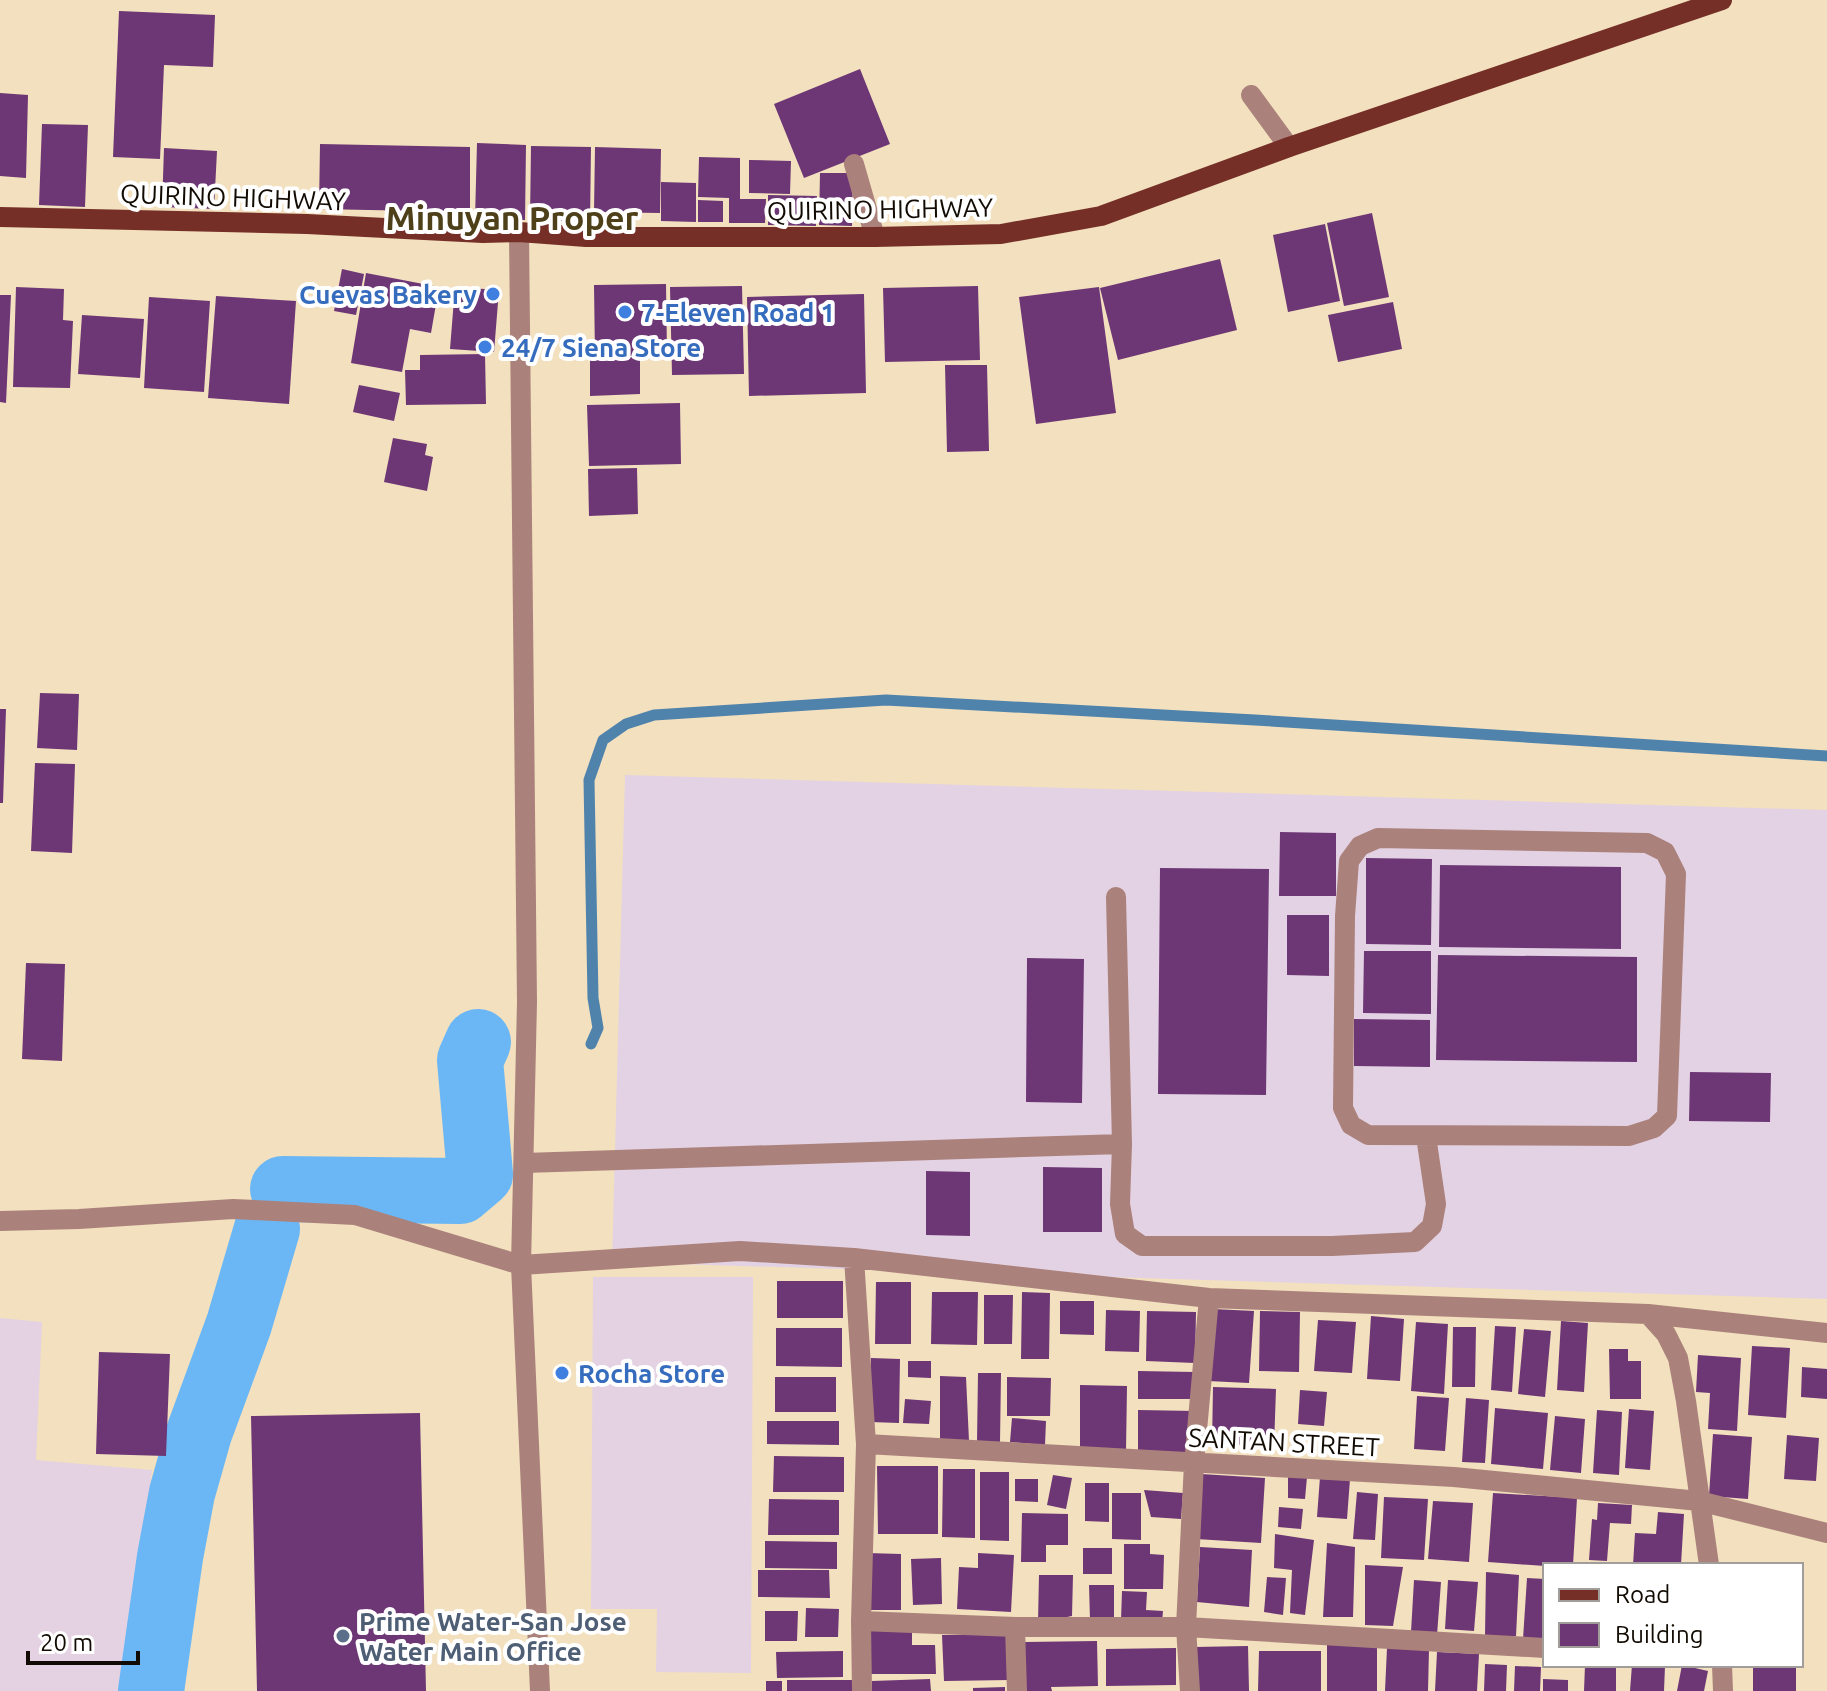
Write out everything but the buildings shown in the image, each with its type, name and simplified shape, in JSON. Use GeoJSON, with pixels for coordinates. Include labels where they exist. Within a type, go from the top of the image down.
{"type":"FeatureCollection","features":[{"type":"Feature","properties":{"kind":"main road","name":"QUIRINO HIGHWAY"},"geometry":{"type":"LineString","coordinates":[[0,217],[307,224],[586,237],[1001,234],[1101,216],[1289,147],[1722,0]]}},
{"type":"Feature","properties":{"kind":"street"},"geometry":{"type":"LineString","coordinates":[[1251,95],[1289,147]]}},
{"type":"Feature","properties":{"kind":"street"},"geometry":{"type":"LineString","coordinates":[[854,164],[875,237]]}},
{"type":"Feature","properties":{"kind":"street"},"geometry":{"type":"LineString","coordinates":[[519,232],[527,986],[521,1265],[540,1691]]}},
{"type":"Feature","properties":{"kind":"street"},"geometry":{"type":"LineString","coordinates":[[1378,838],[1410,838],[1647,843],[1665,852],[1676,874],[1667,1116],[1654,1128],[1629,1136],[1426,1136],[1368,1135],[1351,1125],[1343,1108],[1345,916],[1349,861],[1360,846],[1378,838]]}},
{"type":"Feature","properties":{"kind":"street"},"geometry":{"type":"LineString","coordinates":[[1116,897],[1122,1144],[1120,1204],[1125,1234],[1142,1246],[1332,1246],[1415,1242],[1432,1226],[1436,1204],[1426,1136]]}},
{"type":"Feature","properties":{"kind":"street"},"geometry":{"type":"LineString","coordinates":[[524,1163],[1122,1144]]}},
{"type":"Feature","properties":{"kind":"street"},"geometry":{"type":"LineString","coordinates":[[0,1221],[233,1209],[355,1215],[521,1265],[740,1251],[854,1258],[1209,1298],[1648,1314],[1827,1333]]}},
{"type":"Feature","properties":{"kind":"street"},"geometry":{"type":"LineString","coordinates":[[854,1258],[866,1444],[862,1691]]}},
{"type":"Feature","properties":{"kind":"street"},"geometry":{"type":"LineString","coordinates":[[1190,1691],[1186,1627],[1194,1463],[1209,1298]]}},
{"type":"Feature","properties":{"kind":"street"},"geometry":{"type":"LineString","coordinates":[[1648,1314],[1666,1334],[1678,1358],[1709,1563]]}},
{"type":"Feature","properties":{"kind":"street","name":"SANTAN STREET"},"geometry":{"type":"LineString","coordinates":[[866,1444],[1454,1477],[1699,1501],[1827,1533]]}},
{"type":"Feature","properties":{"kind":"street"},"geometry":{"type":"LineString","coordinates":[[861,1621],[1015,1627],[1186,1627],[1543,1648]]}},
{"type":"Feature","properties":{"kind":"street"},"geometry":{"type":"LineString","coordinates":[[1015,1627],[1017,1691]]}},
{"type":"Feature","properties":{"kind":"street"},"geometry":{"type":"LineString","coordinates":[[1722,1667],[1723,1691]]}},
{"type":"Feature","properties":{"kind":"shaded area"},"geometry":{"type":"Polygon","coordinates":[[[625,775],[1827,810],[1827,1299],[612,1262],[625,775]]]}},
{"type":"Feature","properties":{"kind":"shaded area"},"geometry":{"type":"Polygon","coordinates":[[[593,1277],[753,1277],[751,1673],[656,1672],[657,1609],[591,1609],[593,1277]]]}},
{"type":"Feature","properties":{"kind":"shaded area"},"geometry":{"type":"Polygon","coordinates":[[[0,1318],[42,1322],[36,1460],[152,1470],[126,1691],[0,1691],[0,1318]]]}},
{"type":"Feature","properties":{"kind":"waterway"},"geometry":{"type":"LineString","coordinates":[[591,1044],[598,1028],[593,998],[589,780],[603,740],[626,724],[654,715],[886,700],[1827,756]]}},
{"type":"Feature","properties":{"kind":"waterway"},"geometry":{"type":"LineString","coordinates":[[283,1189],[460,1191],[480,1174],[470,1060],[478,1042]]}},
{"type":"Feature","properties":{"kind":"waterway"},"geometry":{"type":"LineString","coordinates":[[151,1691],[182,1493],[199,1433],[239,1324],[267,1229]]}},
{"type":"Feature","properties":{"kind":"place","name":"Cuevas Bakery"},"geometry":{"type":"Point","coordinates":[493,294]}},
{"type":"Feature","properties":{"kind":"place","name":"7-Eleven Road 1"},"geometry":{"type":"Point","coordinates":[625,312]}},
{"type":"Feature","properties":{"kind":"place","name":"24/7 Siena Store"},"geometry":{"type":"Point","coordinates":[485,347]}},
{"type":"Feature","properties":{"kind":"place","name":"Rocha Store"},"geometry":{"type":"Point","coordinates":[562,1373]}},
{"type":"Feature","properties":{"kind":"place","name":"Prime Water-San Jose Water Main Office"},"geometry":{"type":"Point","coordinates":[343,1636]}},
{"type":"Feature","properties":{"kind":"district","name":"Minuyan Proper"},"geometry":{"type":"Point","coordinates":[512,217]}}]}
